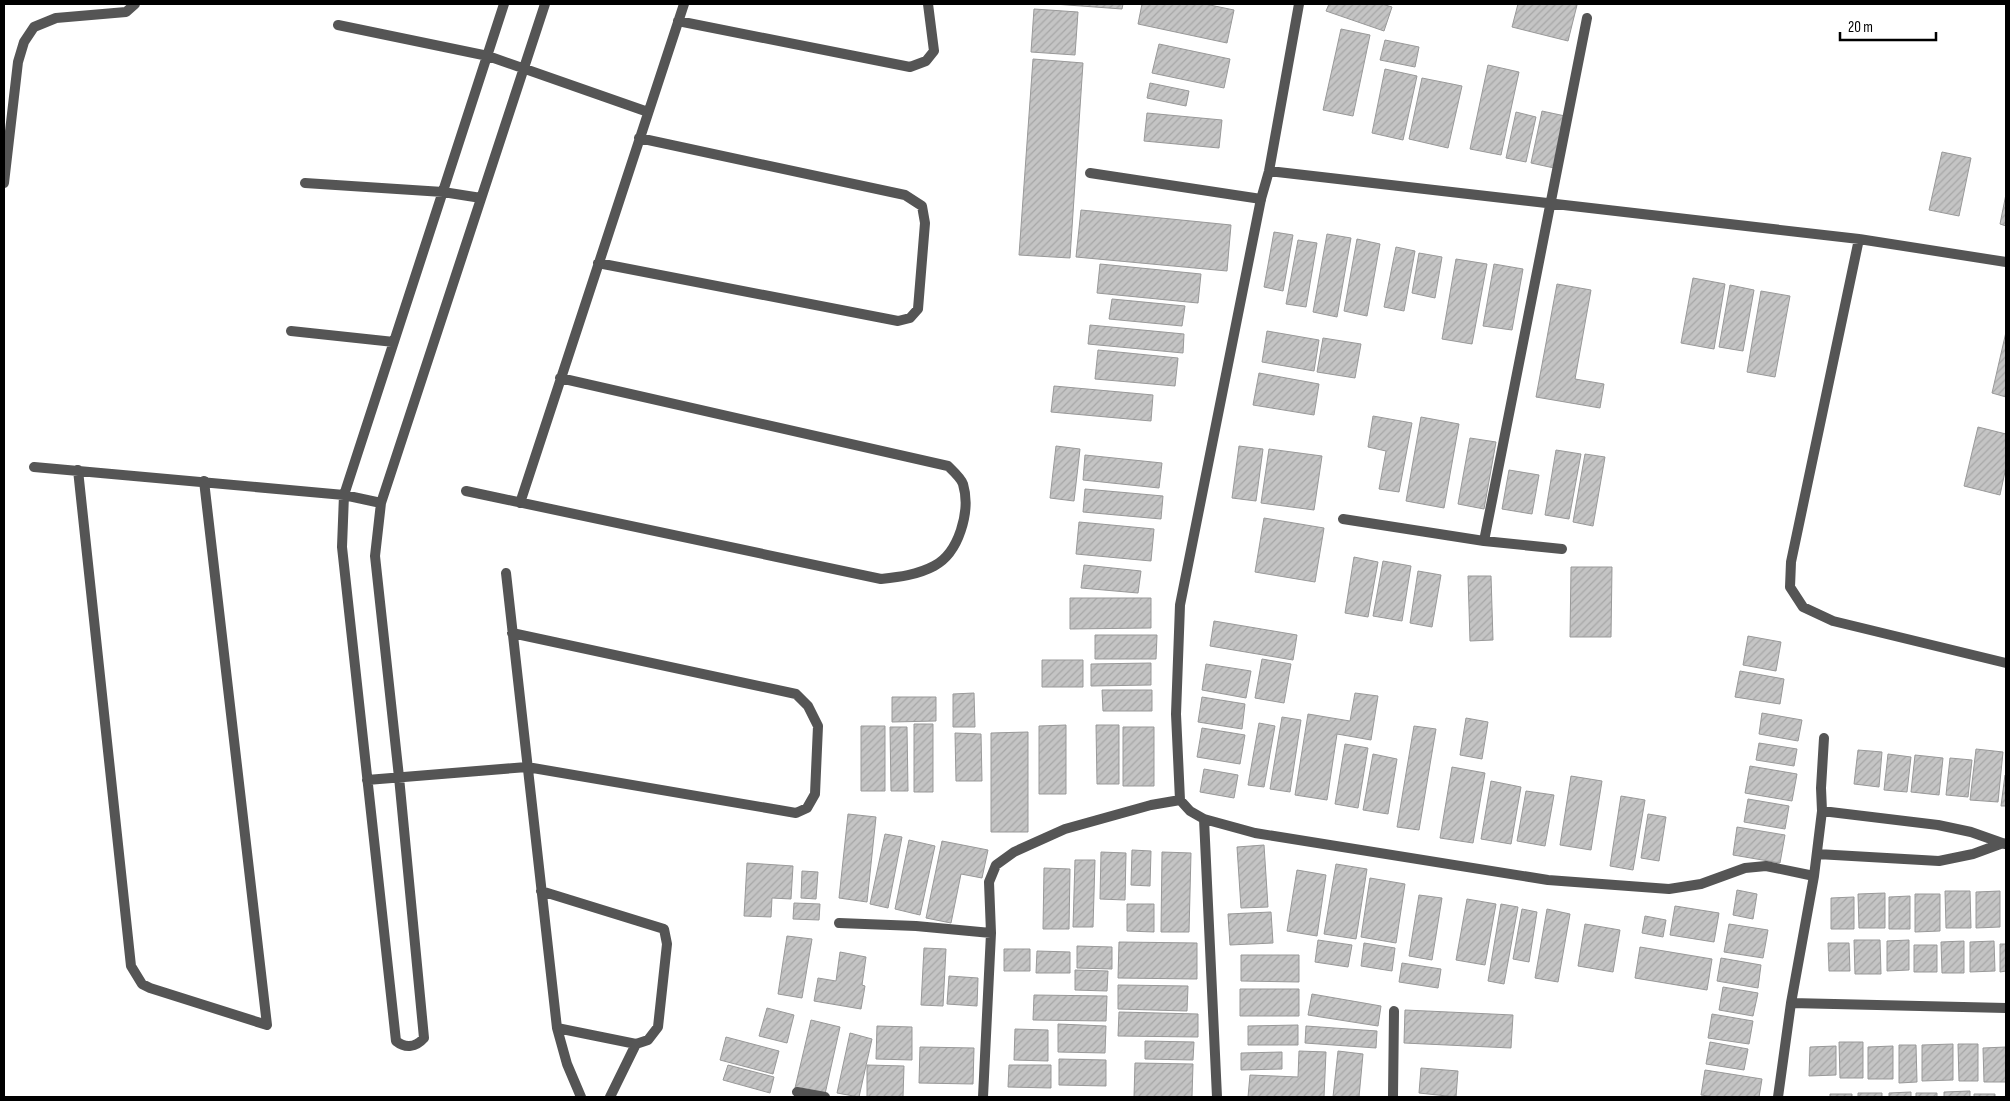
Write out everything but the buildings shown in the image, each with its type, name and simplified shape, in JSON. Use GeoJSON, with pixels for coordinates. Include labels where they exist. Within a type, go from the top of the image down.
{"type":"FeatureCollection","features":[{"type":"Feature","properties":{"kind":"street"},"geometry":{"type":"LineString","coordinates":[[4,183],[18,62],[24,42],[34,27],[56,18],[126,12],[135,4]]}},
{"type":"Feature","properties":{"kind":"street"},"geometry":{"type":"LineString","coordinates":[[504,4],[344,495],[342,548],[396,1041],[402,1046],[410,1046],[424,1038],[399,777],[375,556],[380,503],[545,4]]}},
{"type":"Feature","properties":{"kind":"street"},"geometry":{"type":"LineString","coordinates":[[520,503],[684,4]]}},
{"type":"Feature","properties":{"kind":"street"},"geometry":{"type":"LineString","coordinates":[[678,21],[910,68],[926,61],[934,51],[928,4]]}},
{"type":"Feature","properties":{"kind":"street"},"geometry":{"type":"LineString","coordinates":[[1299,4],[1269,171],[1261,199],[1180,605],[1176,714],[1180,800],[1190,811],[1204,819],[1255,833],[1548,880],[1669,889],[1701,884],[1745,868],[1766,866],[1814,876]]}},
{"type":"Feature","properties":{"kind":"street"},"geometry":{"type":"LineString","coordinates":[[1484,541],[1587,18]]}},
{"type":"Feature","properties":{"kind":"street"},"geometry":{"type":"LineString","coordinates":[[338,25],[488,56],[648,112]]}},
{"type":"Feature","properties":{"kind":"street"},"geometry":{"type":"LineString","coordinates":[[598,263],[898,321],[910,318],[918,309],[925,223],[922,206],[905,195],[640,138]]}},
{"type":"Feature","properties":{"kind":"street"},"geometry":{"type":"LineString","coordinates":[[1269,171],[1859,239],[2006,262]]}},
{"type":"Feature","properties":{"kind":"street"},"geometry":{"type":"LineString","coordinates":[[1090,173],[1261,199]]}},
{"type":"Feature","properties":{"kind":"street"},"geometry":{"type":"LineString","coordinates":[[305,183],[443,192],[481,198]]}},
{"type":"Feature","properties":{"kind":"street"},"geometry":{"type":"LineString","coordinates":[[1859,239],[1791,562],[1790,587],[1803,606],[1833,621],[2006,663]]}},
{"type":"Feature","properties":{"kind":"street"},"geometry":{"type":"LineString","coordinates":[[291,332],[394,342]]}},
{"type":"Feature","properties":{"kind":"street"},"geometry":{"type":"LineString","coordinates":[[466,491],[881,579],[905,576],[935,566],[954,548],[966,514],[963,483],[948,466],[560,378]]}},
{"type":"Feature","properties":{"kind":"street"},"geometry":{"type":"LineString","coordinates":[[34,467],[344,495],[380,503]]}},
{"type":"Feature","properties":{"kind":"street"},"geometry":{"type":"LineString","coordinates":[[78,470],[131,966],[142,984],[150,988],[267,1025],[204,481]]}},
{"type":"Feature","properties":{"kind":"street"},"geometry":{"type":"LineString","coordinates":[[1343,519],[1484,541],[1562,549]]}},
{"type":"Feature","properties":{"kind":"street"},"geometry":{"type":"LineString","coordinates":[[506,573],[556,1028],[566,1064],[581,1097]]}},
{"type":"Feature","properties":{"kind":"street"},"geometry":{"type":"LineString","coordinates":[[367,780],[527,767],[796,813],[807,808],[815,794],[818,726],[808,706],[796,694],[512,633]]}},
{"type":"Feature","properties":{"kind":"street"},"geometry":{"type":"LineString","coordinates":[[1778,1097],[1791,1003],[1817,854],[1822,810],[1820,788],[1824,738]]}},
{"type":"Feature","properties":{"kind":"street"},"geometry":{"type":"LineString","coordinates":[[983,1097],[991,933],[989,882],[996,865],[1014,852],[1066,829],[1151,805],[1180,800]]}},
{"type":"Feature","properties":{"kind":"street"},"geometry":{"type":"LineString","coordinates":[[1822,810],[1938,825],[1972,832],[2005,844]]}},
{"type":"Feature","properties":{"kind":"street"},"geometry":{"type":"LineString","coordinates":[[1204,819],[1216,1097]]}},
{"type":"Feature","properties":{"kind":"street"},"geometry":{"type":"LineString","coordinates":[[1817,854],[1939,861],[1973,854],[2005,844]]}},
{"type":"Feature","properties":{"kind":"street"},"geometry":{"type":"LineString","coordinates":[[541,891],[664,929],[667,944],[658,1027],[648,1040],[636,1044],[556,1028]]}},
{"type":"Feature","properties":{"kind":"street"},"geometry":{"type":"LineString","coordinates":[[839,923],[916,926],[991,933]]}},
{"type":"Feature","properties":{"kind":"street"},"geometry":{"type":"LineString","coordinates":[[1791,1003],[2006,1008]]}},
{"type":"Feature","properties":{"kind":"street"},"geometry":{"type":"LineString","coordinates":[[1393,1097],[1394,1011]]}},
{"type":"Feature","properties":{"kind":"street"},"geometry":{"type":"LineString","coordinates":[[610,1097],[636,1044]]}},
{"type":"Feature","properties":{"kind":"street"},"geometry":{"type":"LineString","coordinates":[[797,1092],[825,1097]]}}]}
